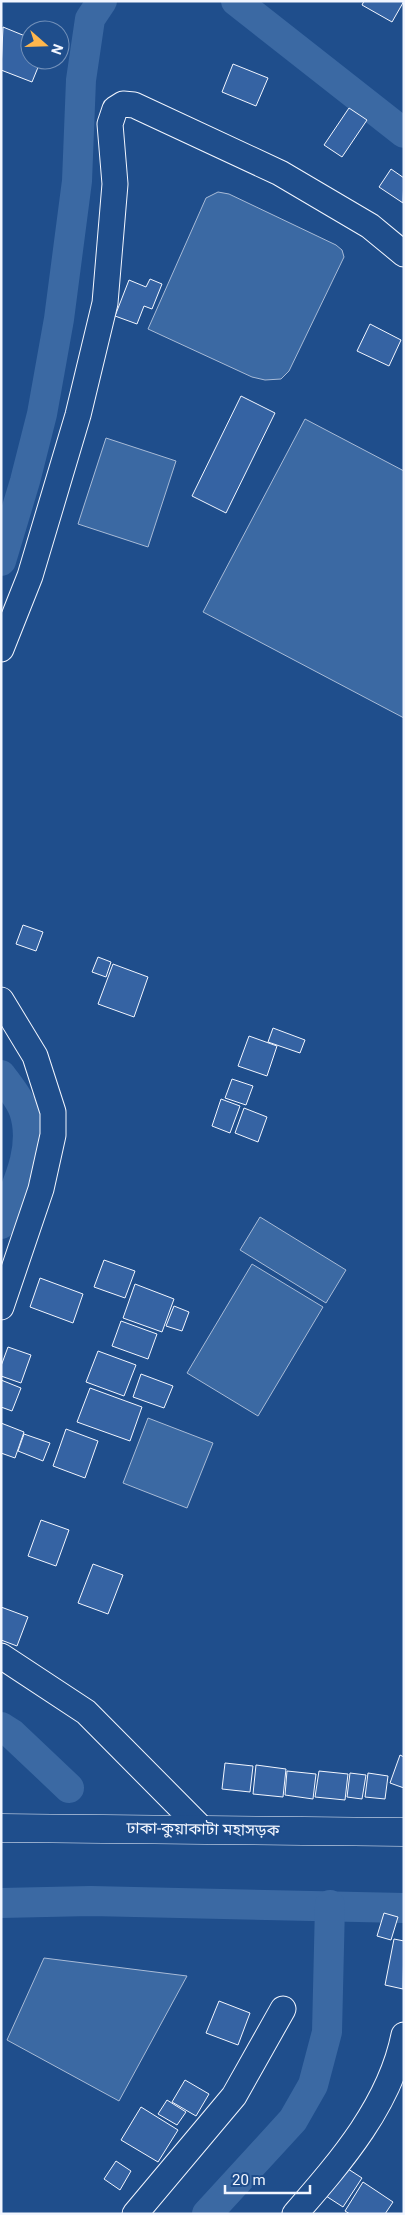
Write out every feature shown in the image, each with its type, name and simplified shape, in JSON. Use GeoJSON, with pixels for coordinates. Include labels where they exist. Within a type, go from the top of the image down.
{"type":"FeatureCollection","features":[{"type":"Feature","properties":{"kind":"main road","name":"ঢাকা-কুয়াকাটা মহাসড়ক"},"geometry":{"type":"LineString","coordinates":[[1,1828],[404,1832]]}},
{"type":"Feature","properties":{"kind":"street"},"geometry":{"type":"LineString","coordinates":[[1,649],[30,576],[78,415],[105,303],[114,184],[110,124],[115,109],[123,104],[134,106],[280,173],[370,226],[404,254]]}},
{"type":"Feature","properties":{"kind":"street"},"geometry":{"type":"LineString","coordinates":[[1,1000],[35,1056],[54,1112],[53,1135],[41,1189],[1,1307]]}},
{"type":"Feature","properties":{"kind":"street"},"geometry":{"type":"LineString","coordinates":[[1,1656],[86,1712],[202,1829]]}},
{"type":"Feature","properties":{"kind":"street"},"geometry":{"type":"LineString","coordinates":[[135,2214],[234,2096],[283,2009]]}},
{"type":"Feature","properties":{"kind":"street"},"geometry":{"type":"LineString","coordinates":[[295,2214],[326,2178],[380,2103],[399,2060],[404,2035]]}},
{"type":"Feature","properties":{"kind":"water"},"geometry":{"type":"Polygon","coordinates":[[[218,192],[229,194],[336,245],[342,250],[344,257],[289,371],[281,379],[265,380],[252,377],[148,329],[206,198],[218,192]]]}},
{"type":"Feature","properties":{"kind":"water"},"geometry":{"type":"Polygon","coordinates":[[[305,419],[404,471],[404,718],[203,612],[305,419]]]}},
{"type":"Feature","properties":{"kind":"water"},"geometry":{"type":"Polygon","coordinates":[[[106,438],[176,461],[148,547],[78,524],[106,438]]]}},
{"type":"Feature","properties":{"kind":"water"},"geometry":{"type":"Polygon","coordinates":[[[260,1217],[346,1270],[326,1303],[240,1250],[260,1217]]]}},
{"type":"Feature","properties":{"kind":"water"},"geometry":{"type":"Polygon","coordinates":[[[252,1264],[323,1307],[258,1416],[187,1373],[252,1264]]]}},
{"type":"Feature","properties":{"kind":"water"},"geometry":{"type":"Polygon","coordinates":[[[148,1418],[213,1443],[187,1508],[123,1483],[148,1418]]]}},
{"type":"Feature","properties":{"kind":"water"},"geometry":{"type":"Polygon","coordinates":[[[44,1958],[187,1976],[119,2101],[7,2040],[44,1958]]]}},
{"type":"Feature","properties":{"kind":"building"},"geometry":{"type":"Polygon","coordinates":[[[364,1],[404,1],[392,22],[362,5],[364,1]]]}},
{"type":"Feature","properties":{"kind":"building"},"geometry":{"type":"Polygon","coordinates":[[[3,27],[20,34],[20,70],[37,70],[32,82],[1,70],[3,27]]]}},
{"type":"Feature","properties":{"kind":"building"},"geometry":{"type":"Polygon","coordinates":[[[233,64],[268,78],[256,106],[222,92],[233,64]]]}},
{"type":"Feature","properties":{"kind":"building"},"geometry":{"type":"Polygon","coordinates":[[[349,108],[367,120],[342,157],[324,145],[349,108]]]}},
{"type":"Feature","properties":{"kind":"building"},"geometry":{"type":"Polygon","coordinates":[[[391,169],[404,178],[403,203],[379,187],[391,169]]]}},
{"type":"Feature","properties":{"kind":"building"},"geometry":{"type":"Polygon","coordinates":[[[150,279],[162,284],[152,309],[144,306],[137,324],[115,316],[129,280],[146,287],[150,279]]]}},
{"type":"Feature","properties":{"kind":"building"},"geometry":{"type":"Polygon","coordinates":[[[370,324],[401,340],[389,366],[357,351],[370,324]]]}},
{"type":"Feature","properties":{"kind":"building"},"geometry":{"type":"Polygon","coordinates":[[[241,396],[275,413],[226,513],[192,496],[241,396]]]}},
{"type":"Feature","properties":{"kind":"building"},"geometry":{"type":"Polygon","coordinates":[[[23,925],[43,932],[36,951],[16,944],[23,925]]]}},
{"type":"Feature","properties":{"kind":"building"},"geometry":{"type":"Polygon","coordinates":[[[98,957],[111,962],[106,977],[92,972],[98,957]]]}},
{"type":"Feature","properties":{"kind":"building"},"geometry":{"type":"Polygon","coordinates":[[[113,964],[148,977],[134,1017],[98,1004],[113,964]]]}},
{"type":"Feature","properties":{"kind":"building"},"geometry":{"type":"Polygon","coordinates":[[[273,1028],[305,1040],[300,1053],[268,1042],[273,1028]]]}},
{"type":"Feature","properties":{"kind":"building"},"geometry":{"type":"Polygon","coordinates":[[[249,1036],[277,1046],[267,1076],[238,1066],[249,1036]]]}},
{"type":"Feature","properties":{"kind":"building"},"geometry":{"type":"Polygon","coordinates":[[[232,1079],[253,1086],[246,1105],[225,1098],[232,1079]]]}},
{"type":"Feature","properties":{"kind":"building"},"geometry":{"type":"Polygon","coordinates":[[[221,1099],[240,1106],[230,1133],[212,1126],[221,1099]]]}},
{"type":"Feature","properties":{"kind":"building"},"geometry":{"type":"Polygon","coordinates":[[[244,1108],[267,1117],[258,1142],[235,1133],[244,1108]]]}},
{"type":"Feature","properties":{"kind":"building"},"geometry":{"type":"Polygon","coordinates":[[[104,1260],[135,1271],[125,1298],[94,1287],[104,1260]]]}},
{"type":"Feature","properties":{"kind":"building"},"geometry":{"type":"Polygon","coordinates":[[[40,1278],[83,1294],[73,1323],[30,1307],[40,1278]]]}},
{"type":"Feature","properties":{"kind":"building"},"geometry":{"type":"Polygon","coordinates":[[[135,1284],[174,1299],[162,1332],[123,1318],[135,1284]]]}},
{"type":"Feature","properties":{"kind":"building"},"geometry":{"type":"Polygon","coordinates":[[[174,1306],[189,1312],[182,1331],[166,1326],[174,1306]]]}},
{"type":"Feature","properties":{"kind":"building"},"geometry":{"type":"Polygon","coordinates":[[[121,1321],[157,1334],[148,1359],[112,1346],[121,1321]]]}},
{"type":"Feature","properties":{"kind":"building"},"geometry":{"type":"Polygon","coordinates":[[[8,1347],[31,1355],[21,1383],[1,1376],[1,1366],[8,1347]]]}},
{"type":"Feature","properties":{"kind":"building"},"geometry":{"type":"Polygon","coordinates":[[[98,1351],[136,1365],[124,1396],[86,1382],[98,1351]]]}},
{"type":"Feature","properties":{"kind":"building"},"geometry":{"type":"Polygon","coordinates":[[[141,1374],[173,1386],[164,1408],[133,1397],[141,1374]]]}},
{"type":"Feature","properties":{"kind":"building"},"geometry":{"type":"Polygon","coordinates":[[[1,1380],[21,1388],[12,1411],[1,1407],[1,1380]]]}},
{"type":"Feature","properties":{"kind":"building"},"geometry":{"type":"Polygon","coordinates":[[[90,1388],[142,1407],[130,1441],[77,1422],[90,1388]]]}},
{"type":"Feature","properties":{"kind":"building"},"geometry":{"type":"Polygon","coordinates":[[[1,1423],[24,1432],[15,1458],[1,1453],[1,1423]]]}},
{"type":"Feature","properties":{"kind":"building"},"geometry":{"type":"Polygon","coordinates":[[[66,1429],[98,1441],[85,1478],[53,1466],[66,1429]]]}},
{"type":"Feature","properties":{"kind":"building"},"geometry":{"type":"Polygon","coordinates":[[[24,1434],[50,1443],[43,1461],[18,1451],[24,1434]]]}},
{"type":"Feature","properties":{"kind":"building"},"geometry":{"type":"Polygon","coordinates":[[[41,1520],[69,1530],[56,1566],[28,1556],[41,1520]]]}},
{"type":"Feature","properties":{"kind":"building"},"geometry":{"type":"Polygon","coordinates":[[[93,1564],[123,1575],[108,1614],[78,1603],[93,1564]]]}},
{"type":"Feature","properties":{"kind":"building"},"geometry":{"type":"Polygon","coordinates":[[[1,1607],[28,1617],[17,1646],[1,1640],[1,1607]]]}},
{"type":"Feature","properties":{"kind":"building"},"geometry":{"type":"Polygon","coordinates":[[[400,1755],[404,1757],[404,1788],[390,1783],[400,1755]]]}},
{"type":"Feature","properties":{"kind":"building"},"geometry":{"type":"Polygon","coordinates":[[[225,1763],[253,1766],[250,1792],[222,1789],[225,1763]]]}},
{"type":"Feature","properties":{"kind":"building"},"geometry":{"type":"Polygon","coordinates":[[[256,1765],[286,1769],[283,1797],[253,1794],[256,1765]]]}},
{"type":"Feature","properties":{"kind":"building"},"geometry":{"type":"Polygon","coordinates":[[[287,1771],[316,1774],[313,1799],[285,1795],[287,1771]]]}},
{"type":"Feature","properties":{"kind":"building"},"geometry":{"type":"Polygon","coordinates":[[[319,1771],[348,1774],[345,1800],[315,1797],[319,1771]]]}},
{"type":"Feature","properties":{"kind":"building"},"geometry":{"type":"Polygon","coordinates":[[[350,1773],[366,1775],[362,1799],[347,1797],[350,1773]]]}},
{"type":"Feature","properties":{"kind":"building"},"geometry":{"type":"Polygon","coordinates":[[[368,1773],[388,1776],[385,1799],[365,1797],[368,1773]]]}},
{"type":"Feature","properties":{"kind":"building"},"geometry":{"type":"Polygon","coordinates":[[[384,1913],[398,1917],[391,1940],[377,1936],[384,1913]]]}},
{"type":"Feature","properties":{"kind":"building"},"geometry":{"type":"Polygon","coordinates":[[[394,1939],[404,1941],[403,1989],[385,1985],[394,1939]]]}},
{"type":"Feature","properties":{"kind":"building"},"geometry":{"type":"Polygon","coordinates":[[[219,2001],[250,2013],[238,2045],[206,2033],[219,2001]]]}},
{"type":"Feature","properties":{"kind":"building"},"geometry":{"type":"Polygon","coordinates":[[[185,2080],[209,2094],[196,2116],[172,2102],[185,2080]]]}},
{"type":"Feature","properties":{"kind":"building"},"geometry":{"type":"Polygon","coordinates":[[[167,2100],[186,2112],[177,2125],[158,2114],[167,2100]]]}},
{"type":"Feature","properties":{"kind":"building"},"geometry":{"type":"Polygon","coordinates":[[[141,2107],[178,2130],[158,2162],[121,2140],[141,2107]]]}},
{"type":"Feature","properties":{"kind":"building"},"geometry":{"type":"Polygon","coordinates":[[[116,2161],[131,2171],[120,2190],[104,2179],[116,2161]]]}},
{"type":"Feature","properties":{"kind":"building"},"geometry":{"type":"Polygon","coordinates":[[[345,2167],[362,2178],[343,2207],[326,2196],[345,2167]]]}},
{"type":"Feature","properties":{"kind":"building"},"geometry":{"type":"Polygon","coordinates":[[[363,2182],[393,2202],[385,2214],[350,2214],[345,2211],[363,2182]]]}},
{"type":"Feature","properties":{"kind":"waterway"},"geometry":{"type":"LineString","coordinates":[[1,561],[25,481],[42,414],[59,319],[77,181],[81,80],[90,19],[102,1]]}},
{"type":"Feature","properties":{"kind":"waterway"},"geometry":{"type":"LineString","coordinates":[[236,1],[404,133]]}},
{"type":"Feature","properties":{"kind":"waterway"},"geometry":{"type":"LineString","coordinates":[[1,1075],[22,1106],[27,1125],[28,1140],[23,1169],[1,1224]]}},
{"type":"Feature","properties":{"kind":"waterway"},"geometry":{"type":"LineString","coordinates":[[1,1727],[12,1734],[69,1788]]}},
{"type":"Feature","properties":{"kind":"waterway"},"geometry":{"type":"LineString","coordinates":[[1,1903],[91,1901],[404,1908]]}},
{"type":"Feature","properties":{"kind":"waterway"},"geometry":{"type":"LineString","coordinates":[[207,2214],[293,2120],[313,2085],[327,2032],[330,1905]]}}]}
